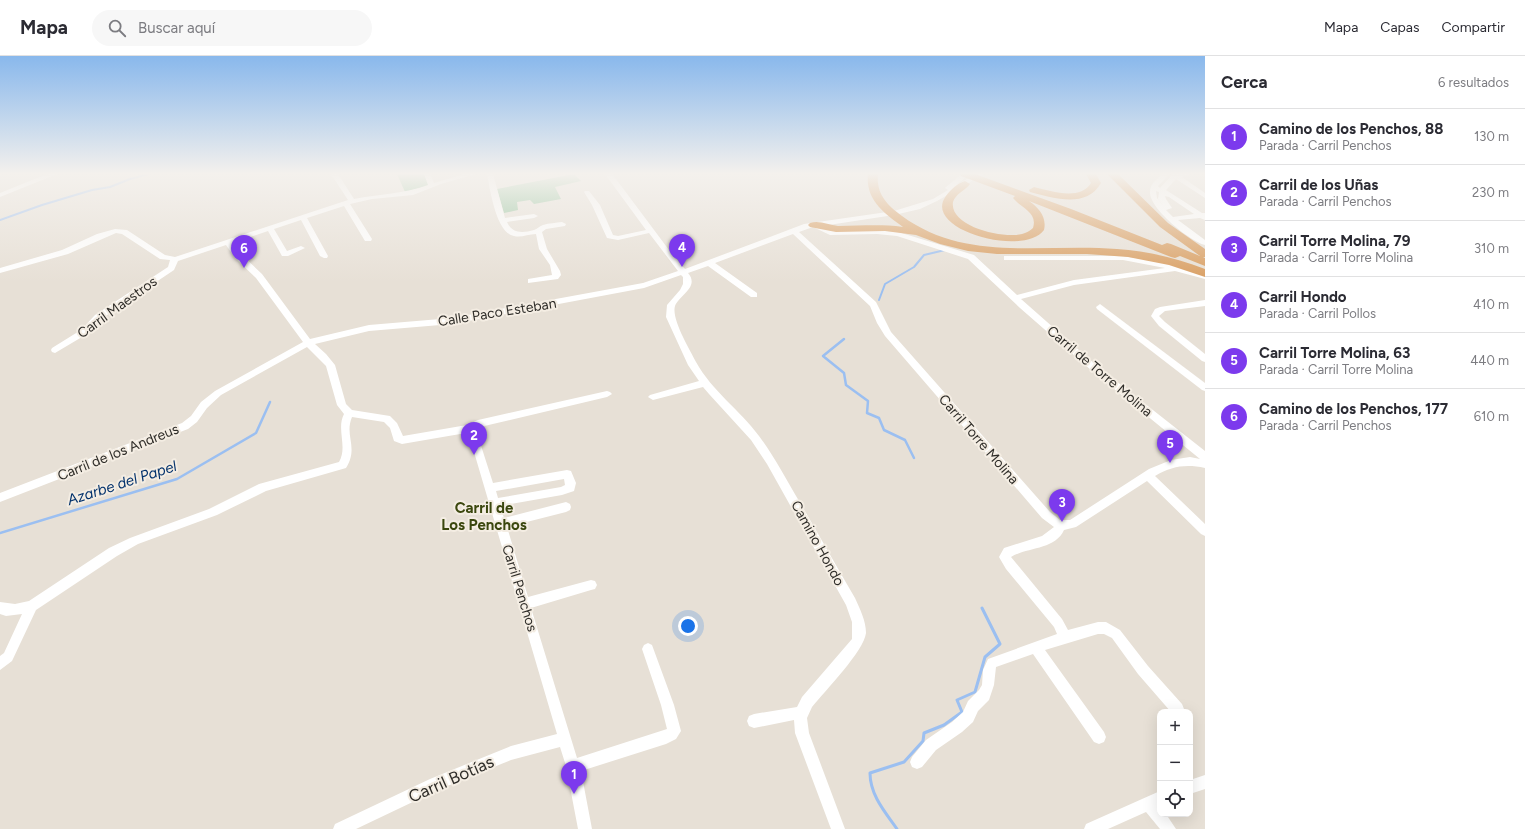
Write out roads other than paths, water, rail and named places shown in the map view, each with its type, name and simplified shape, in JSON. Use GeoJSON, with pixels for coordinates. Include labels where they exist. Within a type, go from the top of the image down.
{"type":"FeatureCollection","features":[{"type":"Feature","properties":{"kind":"highway"},"geometry":{"type":"LineString","coordinates":[[888,210],[902,222],[929,237]]}},
{"type":"Feature","properties":{"kind":"highway"},"geometry":{"type":"LineString","coordinates":[[948,210],[949,213],[958,222],[973,231],[991,237],[1009,239],[1021,238],[1032,234],[1040,226],[1039,218],[1033,210]]}},
{"type":"Feature","properties":{"kind":"highway"},"geometry":{"type":"LineString","coordinates":[[1064,210],[1205,268]]}},
{"type":"Feature","properties":{"kind":"highway"},"geometry":{"type":"LineString","coordinates":[[1077,210],[1205,262]]}},
{"type":"Feature","properties":{"kind":"highway"},"geometry":{"type":"LineString","coordinates":[[1149,210],[1164,225],[1205,254]]}},
{"type":"Feature","properties":{"kind":"highway"},"geometry":{"type":"LineString","coordinates":[[814,225],[836,229],[891,228],[959,246],[991,251],[1092,251],[1127,253],[1169,261],[1205,273]]}},
{"type":"Feature","properties":{"kind":"street"},"geometry":{"type":"LineString","coordinates":[[0,271],[65,252],[115,231],[124,232],[163,257],[175,260],[206,248],[270,229],[326,210]]}},
{"type":"Feature","properties":{"kind":"street"},"geometry":{"type":"LineString","coordinates":[[353,210],[368,239]]}},
{"type":"Feature","properties":{"kind":"street"},"geometry":{"type":"LineString","coordinates":[[499,210],[506,229],[510,233],[520,234],[537,232],[544,227],[562,224]]}},
{"type":"Feature","properties":{"kind":"street"},"geometry":{"type":"LineString","coordinates":[[598,210],[610,236],[618,238],[650,231]]}},
{"type":"Feature","properties":{"kind":"street"},"geometry":{"type":"LineString","coordinates":[[635,210],[666,252],[684,272]]}},
{"type":"Feature","properties":{"kind":"street","name":"Calle Paco Esteban"},"geometry":{"type":"LineString","coordinates":[[308,343],[369,328],[452,321],[644,285],[710,263],[794,231],[814,225],[894,213],[903,210]]}},
{"type":"Feature","properties":{"kind":"street"},"geometry":{"type":"LineString","coordinates":[[1165,210],[1205,243]]}},
{"type":"Feature","properties":{"kind":"street"},"geometry":{"type":"LineString","coordinates":[[1193,210],[1203,216]]}},
{"type":"Feature","properties":{"kind":"street"},"geometry":{"type":"LineString","coordinates":[[502,220],[534,216]]}},
{"type":"Feature","properties":{"kind":"street"},"geometry":{"type":"LineString","coordinates":[[1176,219],[1203,216]]}},
{"type":"Feature","properties":{"kind":"street"},"geometry":{"type":"LineString","coordinates":[[303,218],[324,256]]}},
{"type":"Feature","properties":{"kind":"street"},"geometry":{"type":"LineString","coordinates":[[1176,219],[1205,238]]}},
{"type":"Feature","properties":{"kind":"street","name":"Carril de Torre Molina"},"geometry":{"type":"LineString","coordinates":[[814,225],[830,233],[877,232],[898,234],[967,254],[980,264],[1094,368],[1203,462]]}},
{"type":"Feature","properties":{"kind":"street"},"geometry":{"type":"LineString","coordinates":[[270,229],[285,254],[301,248]]}},
{"type":"Feature","properties":{"kind":"street","name":"Carril Torre Molina"},"geometry":{"type":"LineString","coordinates":[[794,231],[873,304],[881,323],[896,343],[1046,515],[1060,525]]}},
{"type":"Feature","properties":{"kind":"street"},"geometry":{"type":"LineString","coordinates":[[531,281],[555,277],[558,274],[550,256],[544,249],[540,235],[537,232]]}},
{"type":"Feature","properties":{"kind":"street"},"geometry":{"type":"LineString","coordinates":[[228,242],[238,256],[259,276],[308,343],[323,356],[330,365],[342,405],[349,413],[387,419],[394,426],[398,438],[402,440],[451,430],[468,430],[478,424],[607,394]]}},
{"type":"Feature","properties":{"kind":"street"},"geometry":{"type":"LineString","coordinates":[[1007,258],[1123,258],[1176,268],[1205,277]]}},
{"type":"Feature","properties":{"kind":"street","name":"Carril Maestros"},"geometry":{"type":"LineString","coordinates":[[55,350],[84,332],[103,314],[170,268],[175,260]]}},
{"type":"Feature","properties":{"kind":"street"},"geometry":{"type":"LineString","coordinates":[[710,263],[754,295]]}},
{"type":"Feature","properties":{"kind":"street"},"geometry":{"type":"LineString","coordinates":[[1016,298],[1063,284],[1176,268]]}},
{"type":"Feature","properties":{"kind":"street","name":"Camino Hondo"},"geometry":{"type":"LineString","coordinates":[[684,272],[687,277],[687,284],[684,291],[672,305],[670,317],[693,365],[704,383],[755,437],[776,468],[851,602],[859,623],[860,634],[857,643],[807,702],[801,713]]}},
{"type":"Feature","properties":{"kind":"street"},"geometry":{"type":"LineString","coordinates":[[1205,303],[1163,309],[1156,312],[1155,316],[1162,324],[1205,359]]}},
{"type":"Feature","properties":{"kind":"street"},"geometry":{"type":"LineString","coordinates":[[1100,307],[1205,388]]}},
{"type":"Feature","properties":{"kind":"street","name":"Carril de los Andreus"},"geometry":{"type":"LineString","coordinates":[[0,498],[153,440],[185,426],[194,419],[204,405],[218,393],[308,343]]}},
{"type":"Feature","properties":{"kind":"street"},"geometry":{"type":"LineString","coordinates":[[653,397],[704,383]]}},
{"type":"Feature","properties":{"kind":"street"},"geometry":{"type":"LineString","coordinates":[[0,608],[11,610],[32,606],[113,552],[134,541],[213,512],[263,487],[342,465],[348,457],[345,427],[346,419],[349,413]]}},
{"type":"Feature","properties":{"kind":"street","name":"Carril Penchos"},"geometry":{"type":"LineString","coordinates":[[468,430],[473,433],[573,766],[585,829]]}},
{"type":"Feature","properties":{"kind":"street"},"geometry":{"type":"LineString","coordinates":[[1065,637],[1058,623],[1010,565],[1006,557],[1008,552],[1038,543],[1057,531],[1060,525],[1072,524],[1148,476],[1171,464],[1182,462],[1203,462]]}},
{"type":"Feature","properties":{"kind":"street"},"geometry":{"type":"LineString","coordinates":[[490,488],[567,474],[571,483],[570,488],[562,491],[494,503]]}},
{"type":"Feature","properties":{"kind":"street"},"geometry":{"type":"LineString","coordinates":[[1148,476],[1205,531]]}},
{"type":"Feature","properties":{"kind":"street"},"geometry":{"type":"LineString","coordinates":[[501,524],[566,508]]}},
{"type":"Feature","properties":{"kind":"street"},"geometry":{"type":"LineString","coordinates":[[525,604],[591,585]]}},
{"type":"Feature","properties":{"kind":"street"},"geometry":{"type":"LineString","coordinates":[[0,664],[8,658],[32,606]]}},
{"type":"Feature","properties":{"kind":"street"},"geometry":{"type":"LineString","coordinates":[[917,762],[931,745],[957,727],[968,717],[974,706],[984,695],[988,685],[989,670],[992,663],[1065,637],[1098,628],[1106,628],[1113,631],[1143,670],[1177,709]]}},
{"type":"Feature","properties":{"kind":"street"},"geometry":{"type":"LineString","coordinates":[[1035,647],[1099,737]]}},
{"type":"Feature","properties":{"kind":"street"},"geometry":{"type":"LineString","coordinates":[[573,766],[661,738],[674,732],[673,723],[648,649]]}},
{"type":"Feature","properties":{"kind":"street"},"geometry":{"type":"LineString","coordinates":[[754,721],[788,713],[801,713],[800,725],[802,733],[838,829]]}},
{"type":"Feature","properties":{"kind":"street","name":"Carril Botías"},"geometry":{"type":"LineString","coordinates":[[340,829],[435,784],[511,752],[565,739]]}},
{"type":"Feature","properties":{"kind":"street"},"geometry":{"type":"LineString","coordinates":[[1193,786],[1205,782]]}},
{"type":"Feature","properties":{"kind":"street"},"geometry":{"type":"LineString","coordinates":[[1091,829],[1154,801],[1169,829]]}},
{"type":"Feature","properties":{"kind":"waterway"},"geometry":{"type":"LineString","coordinates":[[0,220],[28,210]]}},
{"type":"Feature","properties":{"kind":"waterway"},"geometry":{"type":"LineString","coordinates":[[879,300],[885,284],[914,267],[924,255],[945,250]]}},
{"type":"Feature","properties":{"kind":"waterway"},"geometry":{"type":"LineString","coordinates":[[844,339],[823,356],[844,373],[846,385],[868,401],[867,413],[879,418],[884,430],[905,440],[914,458]]}},
{"type":"Feature","properties":{"kind":"waterway","name":"Azarbe del Papel"},"geometry":{"type":"LineString","coordinates":[[0,533],[177,479],[256,433],[270,402]]}},
{"type":"Feature","properties":{"kind":"waterway"},"geometry":{"type":"LineString","coordinates":[[897,829],[875,796],[870,773],[904,762],[923,741],[924,733],[944,725],[962,712],[957,700],[975,692],[985,657],[1000,644],[982,608]]}},
{"type":"Feature","properties":{"kind":"place","name":"Carril Hondo"},"geometry":{"type":"Point","coordinates":[682,267]}},
{"type":"Feature","properties":{"kind":"place","name":"Camino de los Penchos, 177"},"geometry":{"type":"Point","coordinates":[244,268]}},
{"type":"Feature","properties":{"kind":"place","name":"Carril de los Uñas"},"geometry":{"type":"Point","coordinates":[474,455]}},
{"type":"Feature","properties":{"kind":"place","name":"Carril Torre Molina, 63"},"geometry":{"type":"Point","coordinates":[1170,463]}},
{"type":"Feature","properties":{"kind":"place","name":"Carril Torre Molina, 79"},"geometry":{"type":"Point","coordinates":[1062,522]}},
{"type":"Feature","properties":{"kind":"place","name":"Camino de los Penchos, 88"},"geometry":{"type":"Point","coordinates":[574,794]}},
{"type":"Feature","properties":{"kind":"district","name":"Carril de Los Penchos"},"geometry":{"type":"Point","coordinates":[484,516]}}]}
